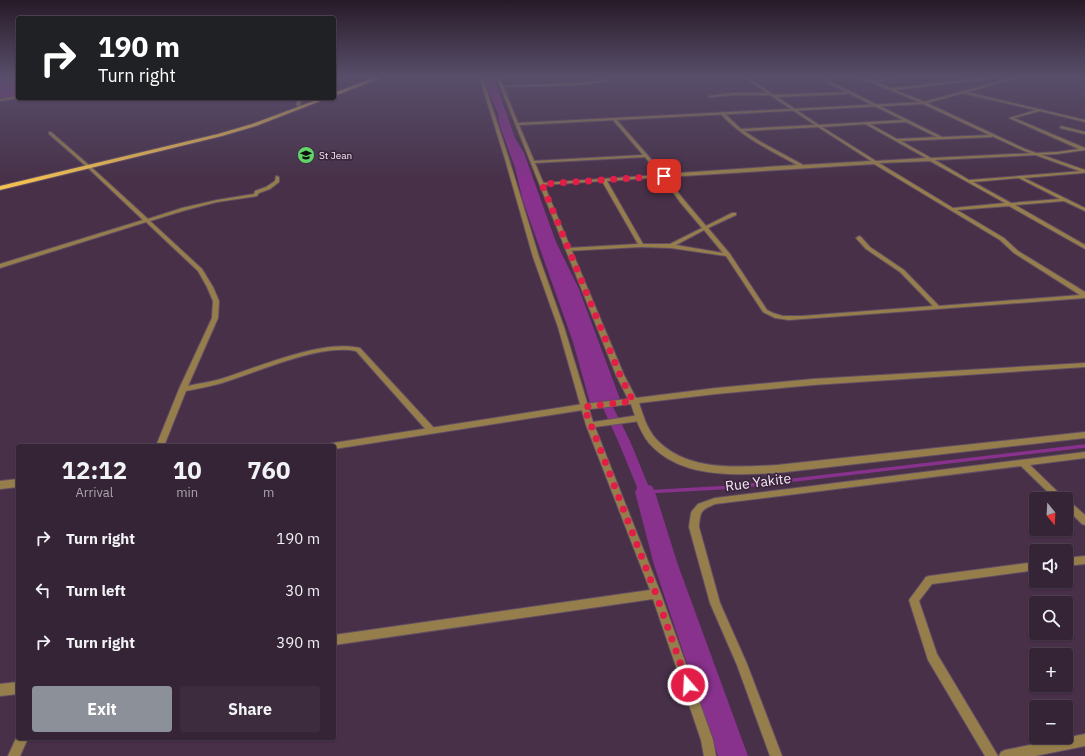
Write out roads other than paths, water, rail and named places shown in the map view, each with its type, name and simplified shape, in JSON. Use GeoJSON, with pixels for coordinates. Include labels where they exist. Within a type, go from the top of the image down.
{"type":"FeatureCollection","features":[{"type":"Feature","properties":{"kind":"main road"},"geometry":{"type":"LineString","coordinates":[[0,188],[238,131],[291,111]]}},
{"type":"Feature","properties":{"kind":"street"},"geometry":{"type":"LineString","coordinates":[[491,111],[536,257],[561,327],[590,425],[656,594],[707,740],[710,756]]}},
{"type":"Feature","properties":{"kind":"street"},"geometry":{"type":"LineString","coordinates":[[512,111],[620,375],[640,418],[653,440],[675,459],[708,470],[735,471],[777,469],[1085,435]]}},
{"type":"Feature","properties":{"kind":"street"},"geometry":{"type":"LineString","coordinates":[[518,124],[754,111]]}},
{"type":"Feature","properties":{"kind":"street"},"geometry":{"type":"LineString","coordinates":[[799,111],[878,163],[1002,239],[1016,252],[1085,295]]}},
{"type":"Feature","properties":{"kind":"street"},"geometry":{"type":"LineString","coordinates":[[885,111],[941,138]]}},
{"type":"Feature","properties":{"kind":"street"},"geometry":{"type":"LineString","coordinates":[[941,111],[991,136],[1033,154],[1084,172]]}},
{"type":"Feature","properties":{"kind":"street"},"geometry":{"type":"LineString","coordinates":[[1039,111],[1011,118],[1085,150]]}},
{"type":"Feature","properties":{"kind":"street"},"geometry":{"type":"LineString","coordinates":[[1041,111],[1085,121]]}},
{"type":"Feature","properties":{"kind":"street"},"geometry":{"type":"LineString","coordinates":[[722,113],[740,130],[802,166]]}},
{"type":"Feature","properties":{"kind":"street"},"geometry":{"type":"LineString","coordinates":[[614,119],[664,176],[728,255],[765,311],[772,316],[792,318],[1085,295]]}},
{"type":"Feature","properties":{"kind":"street"},"geometry":{"type":"LineString","coordinates":[[740,130],[906,121]]}},
{"type":"Feature","properties":{"kind":"street"},"geometry":{"type":"LineString","coordinates":[[868,124],[1085,247]]}},
{"type":"Feature","properties":{"kind":"street"},"geometry":{"type":"LineString","coordinates":[[1061,127],[1085,133]]}},
{"type":"Feature","properties":{"kind":"street"},"geometry":{"type":"LineString","coordinates":[[50,133],[200,270],[216,301],[215,318],[183,389],[161,444]]}},
{"type":"Feature","properties":{"kind":"street"},"geometry":{"type":"LineString","coordinates":[[897,140],[991,136]]}},
{"type":"Feature","properties":{"kind":"street"},"geometry":{"type":"LineString","coordinates":[[542,184],[802,166],[933,160],[1085,150]]}},
{"type":"Feature","properties":{"kind":"street"},"geometry":{"type":"LineString","coordinates":[[533,162],[646,156]]}},
{"type":"Feature","properties":{"kind":"street"},"geometry":{"type":"LineString","coordinates":[[969,181],[1084,172]]}},
{"type":"Feature","properties":{"kind":"street"},"geometry":{"type":"LineString","coordinates":[[0,266],[146,220],[217,200],[255,195],[257,192],[268,188],[276,181],[277,177]]}},
{"type":"Feature","properties":{"kind":"street"},"geometry":{"type":"LineString","coordinates":[[1020,178],[1085,210]]}},
{"type":"Feature","properties":{"kind":"street"},"geometry":{"type":"LineString","coordinates":[[604,180],[641,245]]}},
{"type":"Feature","properties":{"kind":"street"},"geometry":{"type":"LineString","coordinates":[[952,209],[1065,200]]}},
{"type":"Feature","properties":{"kind":"street"},"geometry":{"type":"LineString","coordinates":[[671,246],[734,214]]}},
{"type":"Feature","properties":{"kind":"street"},"geometry":{"type":"LineString","coordinates":[[859,238],[868,248],[902,271],[937,307]]}},
{"type":"Feature","properties":{"kind":"street"},"geometry":{"type":"LineString","coordinates":[[568,250],[641,245],[671,246],[728,255]]}},
{"type":"Feature","properties":{"kind":"street"},"geometry":{"type":"LineString","coordinates":[[183,389],[223,380],[325,350],[353,347],[358,349],[431,430]]}},
{"type":"Feature","properties":{"kind":"street"},"geometry":{"type":"LineString","coordinates":[[336,446],[584,407],[633,401],[813,382],[1085,365]]}},
{"type":"Feature","properties":{"kind":"street"},"geometry":{"type":"LineString","coordinates":[[590,425],[640,418]]}},
{"type":"Feature","properties":{"kind":"street","name":"Rue Yakite"},"geometry":{"type":"LineString","coordinates":[[776,756],[745,671],[715,603],[694,527],[695,513],[701,506],[715,501],[1085,455]]}},
{"type":"Feature","properties":{"kind":"street"},"geometry":{"type":"LineString","coordinates":[[1023,463],[1054,492]]}},
{"type":"Feature","properties":{"kind":"street"},"geometry":{"type":"LineString","coordinates":[[0,485],[16,483]]}},
{"type":"Feature","properties":{"kind":"street"},"geometry":{"type":"LineString","coordinates":[[1073,510],[1085,521]]}},
{"type":"Feature","properties":{"kind":"street"},"geometry":{"type":"LineString","coordinates":[[1073,561],[1085,560]]}},
{"type":"Feature","properties":{"kind":"street"},"geometry":{"type":"LineString","coordinates":[[992,756],[932,656],[914,600],[929,580],[1029,567]]}},
{"type":"Feature","properties":{"kind":"street"},"geometry":{"type":"LineString","coordinates":[[336,640],[656,594]]}},
{"type":"Feature","properties":{"kind":"street"},"geometry":{"type":"LineString","coordinates":[[0,690],[16,688]]}},
{"type":"Feature","properties":{"kind":"street"},"geometry":{"type":"LineString","coordinates":[[14,756],[21,740]]}},
{"type":"Feature","properties":{"kind":"street"},"geometry":{"type":"LineString","coordinates":[[1005,756],[1085,740]]}},
{"type":"Feature","properties":{"kind":"waterway"},"geometry":{"type":"LineString","coordinates":[[602,395],[624,441],[645,492]]}},
{"type":"Feature","properties":{"kind":"waterway"},"geometry":{"type":"LineString","coordinates":[[645,492],[735,487],[1085,446]]}},
{"type":"Feature","properties":{"kind":"waterway"},"geometry":{"type":"LineString","coordinates":[[645,492],[666,565],[733,756]]}},
{"type":"Feature","properties":{"kind":"place","name":"St Jean"},"geometry":{"type":"Point","coordinates":[306,155]}}]}
